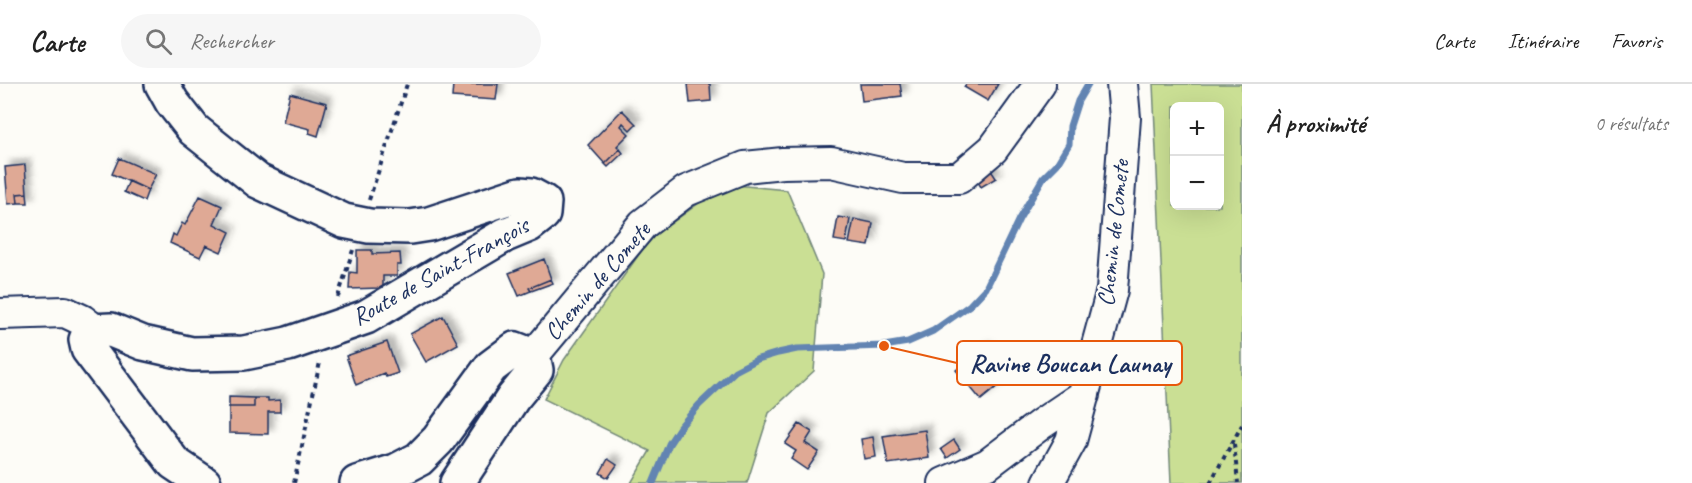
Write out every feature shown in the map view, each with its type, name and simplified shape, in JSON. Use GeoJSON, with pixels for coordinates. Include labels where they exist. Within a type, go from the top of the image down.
{"type":"FeatureCollection","features":[{"type":"Feature","properties":{"kind":"main road","name":"Route de Saint-François"},"geometry":{"type":"LineString","coordinates":[[95,330],[111,330],[143,343],[192,354],[243,353],[288,344],[366,317],[505,235],[529,225],[543,214],[544,202],[531,195],[520,194],[429,224],[410,227],[390,228],[344,221],[258,181],[194,130],[172,102],[162,84]]}},
{"type":"Feature","properties":{"kind":"main road"},"geometry":{"type":"LineString","coordinates":[[95,330],[90,331],[86,340],[88,350],[174,463],[204,483]]}},
{"type":"Feature","properties":{"kind":"main road"},"geometry":{"type":"LineString","coordinates":[[357,483],[396,471],[419,459],[438,440],[491,367],[515,349],[532,356],[536,370],[513,398],[457,483]]}},
{"type":"Feature","properties":{"kind":"street","name":"Chemin de Comete"},"geometry":{"type":"LineString","coordinates":[[532,356],[643,224],[686,191],[745,167],[783,163],[831,162],[903,178],[959,178],[993,149],[1040,84]]}},
{"type":"Feature","properties":{"kind":"street","name":"Chemin de Comete"},"geometry":{"type":"LineString","coordinates":[[1048,483],[1071,441],[1112,290],[1125,117],[1122,84]]}},
{"type":"Feature","properties":{"kind":"street"},"geometry":{"type":"LineString","coordinates":[[0,314],[64,312],[82,320],[95,330]]}},
{"type":"Feature","properties":{"kind":"street"},"geometry":{"type":"LineString","coordinates":[[944,483],[988,464],[1084,395]]}},
{"type":"Feature","properties":{"kind":"path"},"geometry":{"type":"LineString","coordinates":[[294,483],[327,329],[407,84]]}},
{"type":"Feature","properties":{"kind":"path"},"geometry":{"type":"LineString","coordinates":[[1210,483],[1242,425]]}},
{"type":"Feature","properties":{"kind":"path"},"geometry":{"type":"LineString","coordinates":[[1233,443],[1238,483]]}},
{"type":"Feature","properties":{"kind":"green space"},"geometry":{"type":"Polygon","coordinates":[[[1153,84],[1242,84],[1242,483],[1171,483],[1153,84]]]}},
{"type":"Feature","properties":{"kind":"green space"},"geometry":{"type":"Polygon","coordinates":[[[725,184],[787,190],[822,274],[814,371],[769,413],[747,483],[631,483],[650,451],[544,399],[564,360],[650,239],[725,184]]]}},
{"type":"Feature","properties":{"kind":"building"},"geometry":{"type":"Polygon","coordinates":[[[453,84],[498,84],[496,100],[452,97],[453,84]]]}},
{"type":"Feature","properties":{"kind":"building"},"geometry":{"type":"Polygon","coordinates":[[[688,84],[710,84],[711,101],[690,103],[688,84]]]}},
{"type":"Feature","properties":{"kind":"building"},"geometry":{"type":"Polygon","coordinates":[[[860,84],[900,84],[902,96],[862,101],[860,84]]]}},
{"type":"Feature","properties":{"kind":"building"},"geometry":{"type":"Polygon","coordinates":[[[966,84],[998,84],[988,101],[964,87],[966,84]]]}},
{"type":"Feature","properties":{"kind":"building"},"geometry":{"type":"Polygon","coordinates":[[[290,93],[327,103],[318,136],[309,133],[310,129],[283,122],[290,93]]]}},
{"type":"Feature","properties":{"kind":"building"},"geometry":{"type":"Polygon","coordinates":[[[622,110],[636,124],[630,130],[623,123],[621,126],[629,134],[617,146],[620,149],[605,164],[588,145],[622,110]]]}},
{"type":"Feature","properties":{"kind":"building"},"geometry":{"type":"Polygon","coordinates":[[[620,149],[623,153],[608,167],[605,164],[620,149]]]}},
{"type":"Feature","properties":{"kind":"building"},"geometry":{"type":"Polygon","coordinates":[[[119,158],[156,174],[148,190],[112,174],[119,158]]]}},
{"type":"Feature","properties":{"kind":"building"},"geometry":{"type":"Polygon","coordinates":[[[25,165],[27,193],[17,194],[18,203],[8,204],[5,167],[25,165]]]}},
{"type":"Feature","properties":{"kind":"building"},"geometry":{"type":"Polygon","coordinates":[[[990,169],[996,178],[981,187],[976,179],[990,169]]]}},
{"type":"Feature","properties":{"kind":"building"},"geometry":{"type":"Polygon","coordinates":[[[129,181],[148,190],[144,201],[124,192],[129,181]]]}},
{"type":"Feature","properties":{"kind":"building"},"geometry":{"type":"Polygon","coordinates":[[[27,193],[28,203],[18,203],[17,194],[27,193]]]}},
{"type":"Feature","properties":{"kind":"building"},"geometry":{"type":"Polygon","coordinates":[[[200,196],[222,206],[214,224],[230,232],[221,252],[206,245],[200,257],[170,243],[173,234],[176,236],[182,223],[185,225],[200,196]]]}},
{"type":"Feature","properties":{"kind":"building"},"geometry":{"type":"Polygon","coordinates":[[[838,217],[850,219],[846,242],[834,240],[838,217]]]}},
{"type":"Feature","properties":{"kind":"building"},"geometry":{"type":"Polygon","coordinates":[[[854,219],[873,223],[869,246],[849,243],[854,219]]]}},
{"type":"Feature","properties":{"kind":"building"},"geometry":{"type":"Polygon","coordinates":[[[357,250],[372,250],[372,254],[400,253],[401,265],[397,265],[397,276],[383,276],[383,286],[380,288],[349,289],[350,272],[357,273],[357,250]]]}},
{"type":"Feature","properties":{"kind":"building"},"geometry":{"type":"Polygon","coordinates":[[[544,259],[551,279],[529,288],[531,291],[519,296],[509,273],[544,259]]]}},
{"type":"Feature","properties":{"kind":"building"},"geometry":{"type":"Polygon","coordinates":[[[551,279],[553,283],[531,291],[529,288],[551,279]]]}},
{"type":"Feature","properties":{"kind":"building"},"geometry":{"type":"Polygon","coordinates":[[[443,316],[458,344],[426,362],[410,334],[443,316]]]}},
{"type":"Feature","properties":{"kind":"building"},"geometry":{"type":"Polygon","coordinates":[[[387,342],[398,373],[386,377],[384,373],[356,385],[346,356],[387,342]]]}},
{"type":"Feature","properties":{"kind":"building"},"geometry":{"type":"Polygon","coordinates":[[[984,347],[1009,377],[981,400],[956,370],[984,347]]]}},
{"type":"Feature","properties":{"kind":"building"},"geometry":{"type":"Polygon","coordinates":[[[229,397],[254,398],[254,407],[229,407],[229,397]]]}},
{"type":"Feature","properties":{"kind":"building"},"geometry":{"type":"Polygon","coordinates":[[[254,398],[268,398],[268,401],[280,400],[280,412],[268,412],[268,434],[229,433],[229,407],[254,407],[254,398]]]}},
{"type":"Feature","properties":{"kind":"building"},"geometry":{"type":"Polygon","coordinates":[[[799,424],[812,432],[805,443],[819,452],[807,470],[791,459],[796,451],[785,444],[799,424]]]}},
{"type":"Feature","properties":{"kind":"building"},"geometry":{"type":"Polygon","coordinates":[[[925,430],[929,458],[888,464],[883,436],[925,430]]]}},
{"type":"Feature","properties":{"kind":"building"},"geometry":{"type":"Polygon","coordinates":[[[873,437],[876,457],[864,459],[861,439],[873,437]]]}},
{"type":"Feature","properties":{"kind":"building"},"geometry":{"type":"Polygon","coordinates":[[[954,440],[960,449],[947,458],[941,449],[954,440]]]}},
{"type":"Feature","properties":{"kind":"building"},"geometry":{"type":"Polygon","coordinates":[[[608,459],[617,465],[608,478],[600,473],[608,459]]]}},
{"type":"Feature","properties":{"kind":"waterway"},"geometry":{"type":"LineString","coordinates":[[653,483],[669,444],[680,427],[699,405],[735,371],[758,359],[797,349],[884,346],[908,342],[933,331],[970,305],[986,288],[1019,219],[1043,178],[1057,164],[1069,144],[1070,126],[1078,101],[1088,84]]}},
{"type":"Feature","properties":{"kind":"place","name":"Ravine Boucan Launay"},"geometry":{"type":"Point","coordinates":[884,346]}}]}
